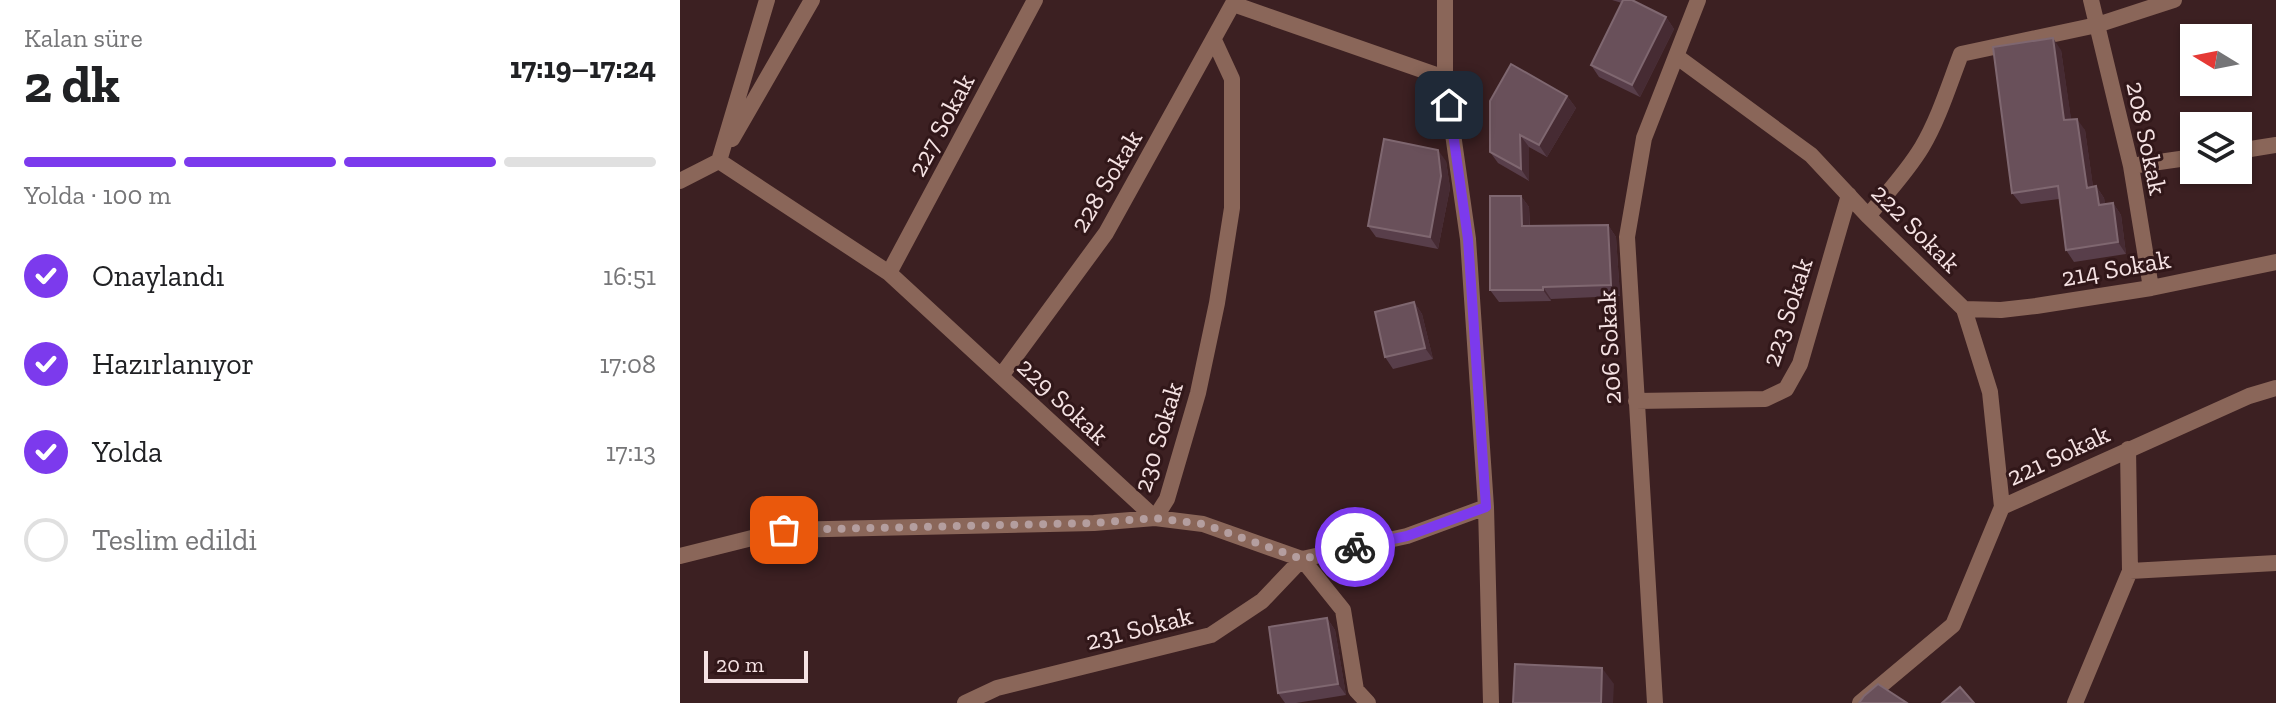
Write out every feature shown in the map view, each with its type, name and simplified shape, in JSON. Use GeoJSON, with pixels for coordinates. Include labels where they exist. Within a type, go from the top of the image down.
{"type":"FeatureCollection","features":[{"type":"Feature","properties":{"kind":"street"},"geometry":{"type":"LineString","coordinates":[[719,161],[767,0]]}},
{"type":"Feature","properties":{"kind":"street"},"geometry":{"type":"LineString","coordinates":[[680,181],[719,161],[812,0]]}},
{"type":"Feature","properties":{"kind":"street","name":"227 Sokak"},"geometry":{"type":"LineString","coordinates":[[889,273],[1035,0]]}},
{"type":"Feature","properties":{"kind":"street"},"geometry":{"type":"LineString","coordinates":[[1445,0],[1445,78],[1468,239],[1486,507],[1491,703]]}},
{"type":"Feature","properties":{"kind":"street","name":"206 Sokak"},"geometry":{"type":"LineString","coordinates":[[1655,703],[1627,237],[1644,138],[1698,0]]}},
{"type":"Feature","properties":{"kind":"street","name":"208 Sokak"},"geometry":{"type":"LineString","coordinates":[[2091,0],[2131,166],[2151,288]]}},
{"type":"Feature","properties":{"kind":"street"},"geometry":{"type":"LineString","coordinates":[[1868,216],[1907,170],[1923,145],[1961,54],[2097,25],[2174,0]]}},
{"type":"Feature","properties":{"kind":"street"},"geometry":{"type":"LineString","coordinates":[[1234,2],[1445,78]]}},
{"type":"Feature","properties":{"kind":"street","name":"228 Sokak"},"geometry":{"type":"LineString","coordinates":[[1001,376],[1106,233],[1234,2]]}},
{"type":"Feature","properties":{"kind":"street","name":"230 Sokak"},"geometry":{"type":"LineString","coordinates":[[680,556],[784,530],[1094,523],[1155,518],[1167,499],[1198,393],[1217,303],[1232,208],[1232,79],[1214,40]]}},
{"type":"Feature","properties":{"kind":"street","name":"222 Sokak"},"geometry":{"type":"LineString","coordinates":[[1676,56],[1811,155],[1868,216],[1964,309],[1990,392],[2002,507]]}},
{"type":"Feature","properties":{"kind":"street"},"geometry":{"type":"LineString","coordinates":[[2252,149],[2276,145]]}},
{"type":"Feature","properties":{"kind":"street"},"geometry":{"type":"LineString","coordinates":[[2131,166],[2180,159]]}},
{"type":"Feature","properties":{"kind":"street","name":"229 Sokak"},"geometry":{"type":"LineString","coordinates":[[719,161],[889,273],[1155,518]]}},
{"type":"Feature","properties":{"kind":"street","name":"223 Sokak"},"geometry":{"type":"LineString","coordinates":[[1636,401],[1765,399],[1786,389],[1800,364],[1849,195]]}},
{"type":"Feature","properties":{"kind":"street","name":"214 Sokak"},"geometry":{"type":"LineString","coordinates":[[1964,309],[2012,309],[2151,288],[2276,262]]}},
{"type":"Feature","properties":{"kind":"street","name":"221 Sokak"},"geometry":{"type":"LineString","coordinates":[[1860,703],[1953,625],[2002,507],[2249,396],[2276,388]]}},
{"type":"Feature","properties":{"kind":"street"},"geometry":{"type":"LineString","coordinates":[[2075,703],[2130,571],[2128,449]]}},
{"type":"Feature","properties":{"kind":"street"},"geometry":{"type":"LineString","coordinates":[[1302,559],[1407,536],[1486,507]]}},
{"type":"Feature","properties":{"kind":"street"},"geometry":{"type":"LineString","coordinates":[[1155,518],[1203,524],[1302,559],[1343,610],[1356,690],[1368,703]]}},
{"type":"Feature","properties":{"kind":"street","name":"231 Sokak"},"geometry":{"type":"LineString","coordinates":[[965,703],[997,688],[1211,635],[1262,601],[1302,559]]}},
{"type":"Feature","properties":{"kind":"street"},"geometry":{"type":"LineString","coordinates":[[2130,571],[2276,563]]}},
{"type":"Feature","properties":{"kind":"building"},"geometry":{"type":"Polygon","coordinates":[[[1623,0],[1632,0],[1666,17],[1632,85],[1591,65],[1623,0]]]}},
{"type":"Feature","properties":{"kind":"building"},"geometry":{"type":"Polygon","coordinates":[[[2053,38],[2064,120],[2077,119],[2087,188],[2096,186],[2099,205],[2113,203],[2118,242],[2066,250],[2058,186],[2012,193],[1993,47],[2053,38]]]}},
{"type":"Feature","properties":{"kind":"building"},"geometry":{"type":"Polygon","coordinates":[[[1511,64],[1567,96],[1539,145],[1520,135],[1521,169],[1490,152],[1490,101],[1511,64]]]}},
{"type":"Feature","properties":{"kind":"building"},"geometry":{"type":"Polygon","coordinates":[[[1384,139],[1438,150],[1441,176],[1430,237],[1368,226],[1384,139]]]}},
{"type":"Feature","properties":{"kind":"building"},"geometry":{"type":"Polygon","coordinates":[[[1490,196],[1521,196],[1522,226],[1608,225],[1611,285],[1490,290],[1490,196]]]}},
{"type":"Feature","properties":{"kind":"building"},"geometry":{"type":"Polygon","coordinates":[[[1414,302],[1425,348],[1385,357],[1375,312],[1414,302]]]}},
{"type":"Feature","properties":{"kind":"building"},"geometry":{"type":"Polygon","coordinates":[[[1327,618],[1338,684],[1278,693],[1269,627],[1327,618]]]}},
{"type":"Feature","properties":{"kind":"building"},"geometry":{"type":"Polygon","coordinates":[[[1515,664],[1602,668],[1601,703],[1513,703],[1515,664]]]}},
{"type":"Feature","properties":{"kind":"building"},"geometry":{"type":"Polygon","coordinates":[[[1878,684],[1907,703],[1859,703],[1878,684]]]}},
{"type":"Feature","properties":{"kind":"building"},"geometry":{"type":"Polygon","coordinates":[[[1960,687],[1974,703],[1942,703],[1960,687]]]}},
{"type":"Feature","properties":{"kind":"way so far"},"geometry":{"type":"LineString","coordinates":[[784,530],[1094,523],[1155,518],[1203,524],[1302,559],[1355,547]]}},
{"type":"Feature","properties":{"kind":"route"},"geometry":{"type":"LineString","coordinates":[[1355,547],[1407,536],[1486,507],[1468,239],[1449,105]]}}]}
